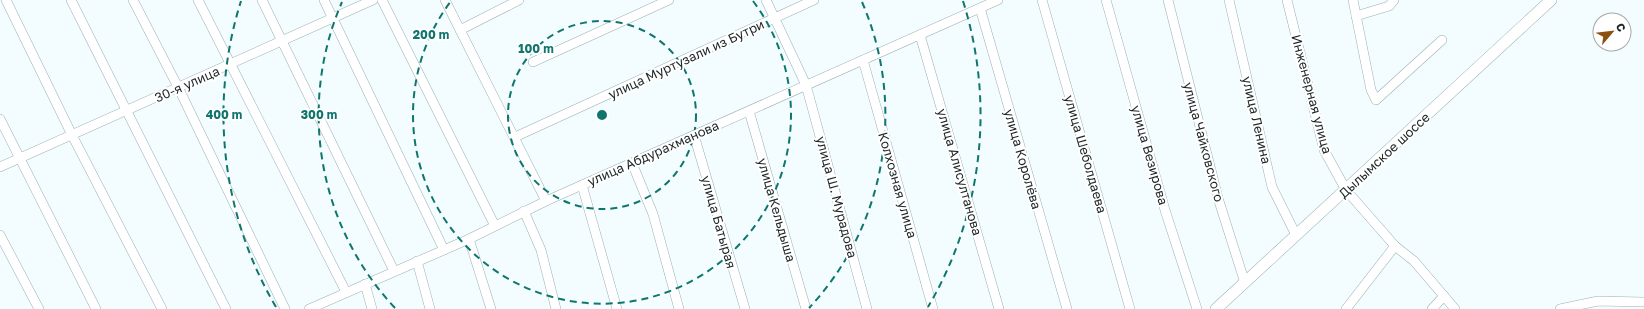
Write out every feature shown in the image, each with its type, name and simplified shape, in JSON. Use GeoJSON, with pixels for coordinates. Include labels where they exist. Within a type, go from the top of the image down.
{"type":"FeatureCollection","features":[{"type":"Feature","properties":{"kind":"main road","name":"Дылымское шоссе"},"geometry":{"type":"LineString","coordinates":[[1216,309],[1551,0]]}},
{"type":"Feature","properties":{"kind":"street"},"geometry":{"type":"LineString","coordinates":[[6,0],[72,135],[162,309]]}},
{"type":"Feature","properties":{"kind":"street"},"geometry":{"type":"LineString","coordinates":[[71,0],[226,309]]}},
{"type":"Feature","properties":{"kind":"street"},"geometry":{"type":"LineString","coordinates":[[133,0],[178,88],[285,309]]}},
{"type":"Feature","properties":{"kind":"street"},"geometry":{"type":"LineString","coordinates":[[198,0],[346,292]]}},
{"type":"Feature","properties":{"kind":"street"},"geometry":{"type":"LineString","coordinates":[[262,0],[283,40],[394,272]]}},
{"type":"Feature","properties":{"kind":"street"},"geometry":{"type":"LineString","coordinates":[[324,0],[444,250]]}},
{"type":"Feature","properties":{"kind":"street","name":"30-я улица"},"geometry":{"type":"LineString","coordinates":[[0,167],[373,0]]}},
{"type":"Feature","properties":{"kind":"street"},"geometry":{"type":"LineString","coordinates":[[382,0],[496,226]]}},
{"type":"Feature","properties":{"kind":"street"},"geometry":{"type":"LineString","coordinates":[[445,0],[546,201]]}},
{"type":"Feature","properties":{"kind":"street"},"geometry":{"type":"LineString","coordinates":[[460,30],[520,0]]}},
{"type":"Feature","properties":{"kind":"street"},"geometry":{"type":"LineString","coordinates":[[533,62],[669,0]]}},
{"type":"Feature","properties":{"kind":"street","name":"улица Ш. Мурадова"},"geometry":{"type":"LineString","coordinates":[[766,0],[806,85],[867,309]]}},
{"type":"Feature","properties":{"kind":"street","name":"улица Муртузали из Бутри"},"geometry":{"type":"LineString","coordinates":[[515,137],[814,0]]}},
{"type":"Feature","properties":{"kind":"street","name":"улица Абдурахманова"},"geometry":{"type":"LineString","coordinates":[[309,309],[469,239],[546,201],[998,0]]}},
{"type":"Feature","properties":{"kind":"street","name":"улица Шеболдаева"},"geometry":{"type":"LineString","coordinates":[[1042,0],[1130,309]]}},
{"type":"Feature","properties":{"kind":"street","name":"улица Везирова"},"geometry":{"type":"LineString","coordinates":[[1106,0],[1165,210],[1197,309]]}},
{"type":"Feature","properties":{"kind":"street","name":"улица Чайковского"},"geometry":{"type":"LineString","coordinates":[[1168,0],[1218,198],[1245,283]]}},
{"type":"Feature","properties":{"kind":"street","name":"улица Ленина"},"geometry":{"type":"LineString","coordinates":[[1229,0],[1272,187],[1296,235]]}},
{"type":"Feature","properties":{"kind":"street","name":"Инженерная улица"},"geometry":{"type":"LineString","coordinates":[[1287,0],[1324,150],[1346,190],[1396,246],[1414,261],[1455,309]]}},
{"type":"Feature","properties":{"kind":"street"},"geometry":{"type":"LineString","coordinates":[[1353,0],[1372,90],[1376,100],[1442,40]]}},
{"type":"Feature","properties":{"kind":"street"},"geometry":{"type":"LineString","coordinates":[[1356,16],[1389,6],[1394,0]]}},
{"type":"Feature","properties":{"kind":"street","name":"улица Королёва"},"geometry":{"type":"LineString","coordinates":[[980,8],[1067,309]]}},
{"type":"Feature","properties":{"kind":"street","name":"улица Алисултанова"},"geometry":{"type":"LineString","coordinates":[[920,35],[999,309]]}},
{"type":"Feature","properties":{"kind":"street","name":"Колхозная улица"},"geometry":{"type":"LineString","coordinates":[[863,60],[933,309]]}},
{"type":"Feature","properties":{"kind":"street","name":"улица Кельдыша"},"geometry":{"type":"LineString","coordinates":[[749,111],[806,309]]}},
{"type":"Feature","properties":{"kind":"street"},"geometry":{"type":"LineString","coordinates":[[0,118],[96,309]]}},
{"type":"Feature","properties":{"kind":"street","name":"улица Батырая"},"geometry":{"type":"LineString","coordinates":[[694,135],[745,309]]}},
{"type":"Feature","properties":{"kind":"street"},"geometry":{"type":"LineString","coordinates":[[632,163],[653,214],[679,309]]}},
{"type":"Feature","properties":{"kind":"street"},"geometry":{"type":"LineString","coordinates":[[582,185],[617,309]]}},
{"type":"Feature","properties":{"kind":"street"},"geometry":{"type":"LineString","coordinates":[[524,211],[541,250],[556,309]]}},
{"type":"Feature","properties":{"kind":"street"},"geometry":{"type":"LineString","coordinates":[[0,235],[39,309]]}},
{"type":"Feature","properties":{"kind":"street"},"geometry":{"type":"LineString","coordinates":[[469,239],[491,309]]}},
{"type":"Feature","properties":{"kind":"street"},"geometry":{"type":"LineString","coordinates":[[1346,309],[1396,246]]}},
{"type":"Feature","properties":{"kind":"street"},"geometry":{"type":"LineString","coordinates":[[417,261],[430,309]]}},
{"type":"Feature","properties":{"kind":"street"},"geometry":{"type":"LineString","coordinates":[[365,284],[372,309]]}},
{"type":"Feature","properties":{"kind":"street"},"geometry":{"type":"LineString","coordinates":[[1432,309],[1444,296]]}},
{"type":"Feature","properties":{"kind":"street"},"geometry":{"type":"LineString","coordinates":[[1560,309],[1598,301],[1644,302]]}}]}
